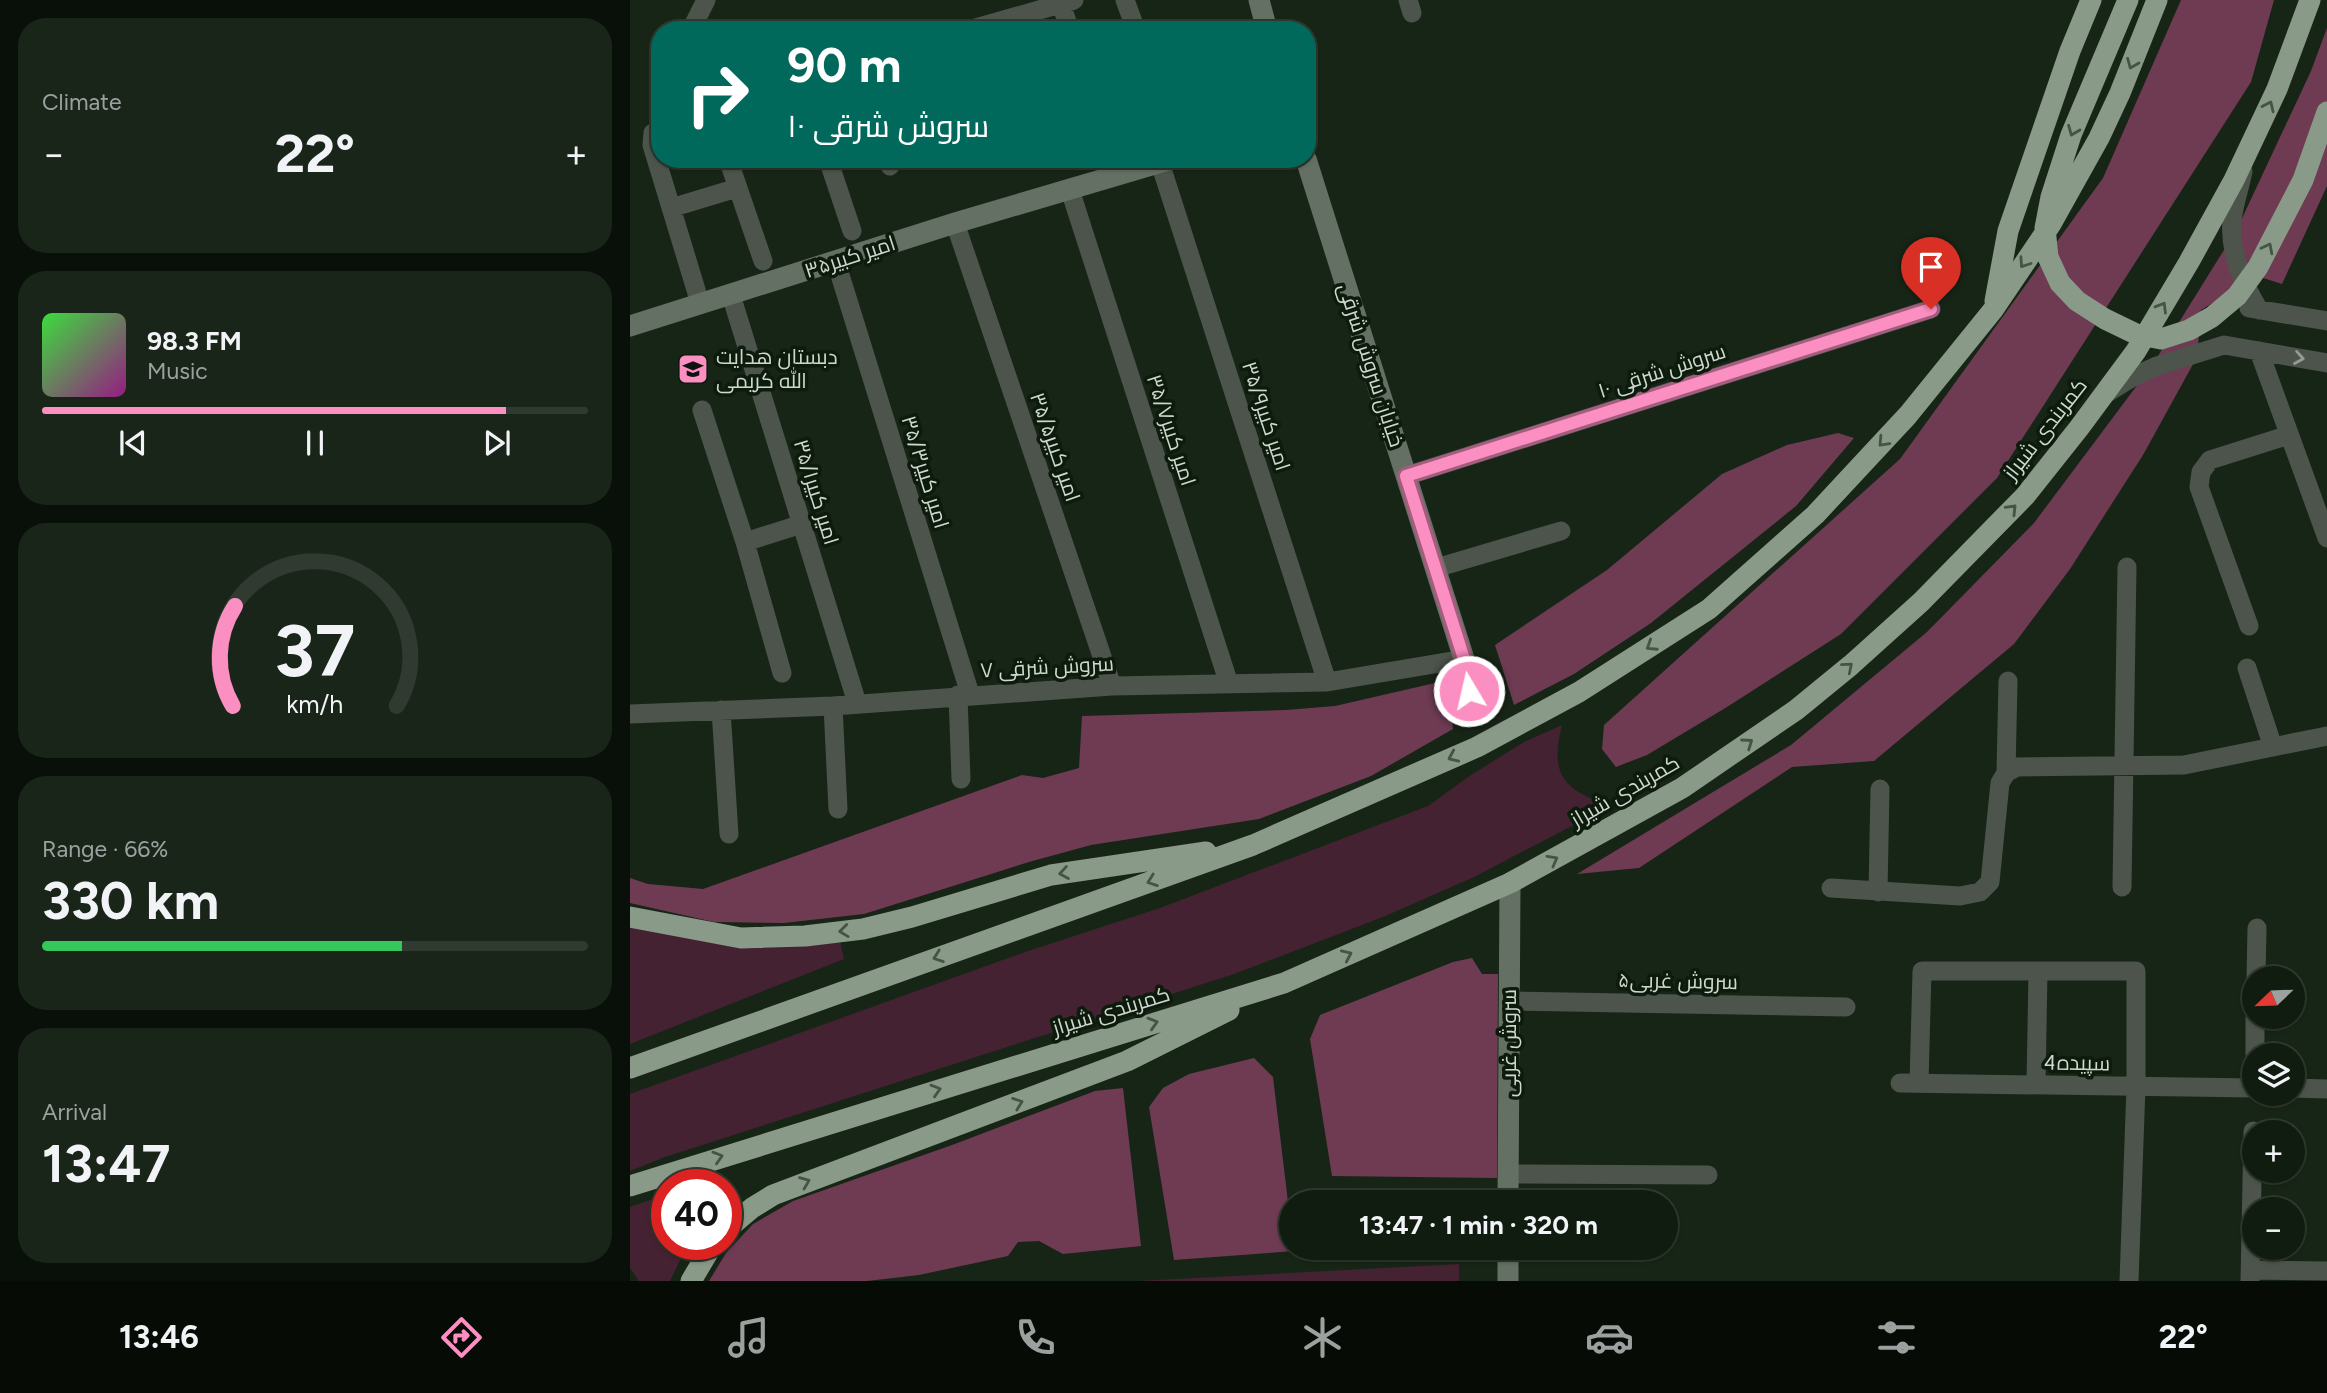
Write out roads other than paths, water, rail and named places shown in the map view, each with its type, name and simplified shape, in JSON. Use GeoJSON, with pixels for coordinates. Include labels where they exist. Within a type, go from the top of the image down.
{"type":"FeatureCollection","features":[{"type":"Feature","properties":{"kind":"highway"},"geometry":{"type":"LineString","coordinates":[[1993,310],[2008,231],[2070,51],[2091,0]]}},
{"type":"Feature","properties":{"kind":"highway"},"geometry":{"type":"LineString","coordinates":[[2128,0],[2071,135],[2051,197],[2045,228],[2048,257],[2060,283],[2077,301],[2105,319],[2136,334],[2161,338],[2189,330],[2212,317],[2237,296],[2258,267],[2303,180],[2327,112]]}},
{"type":"Feature","properties":{"kind":"highway"},"geometry":{"type":"LineString","coordinates":[[630,1068],[1252,845],[1477,747],[1579,692],[1709,609],[1823,506],[1908,415],[1993,310],[2051,224],[2099,138],[2157,0]]}},
{"type":"Feature","properties":{"kind":"highway","name":"کمربندی شیراز"},"geometry":{"type":"LineString","coordinates":[[630,1185],[1284,983],[1510,883],[1682,788],[1796,710],[1921,602],[2025,496],[2136,351],[2189,262],[2248,152],[2277,89],[2310,0]]}},
{"type":"Feature","properties":{"kind":"highway"},"geometry":{"type":"LineString","coordinates":[[630,917],[741,938],[805,936],[863,929],[900,920],[1051,875],[1252,845]]}},
{"type":"Feature","properties":{"kind":"highway"},"geometry":{"type":"LineString","coordinates":[[742,1216],[773,1195],[1127,1061],[1284,983]]}},
{"type":"Feature","properties":{"kind":"highway"},"geometry":{"type":"LineString","coordinates":[[691,1281],[703,1260]]}},
{"type":"Feature","properties":{"kind":"street"},"geometry":{"type":"LineString","coordinates":[[696,21],[706,0]]}},
{"type":"Feature","properties":{"kind":"street"},"geometry":{"type":"LineString","coordinates":[[1125,0],[1133,21]]}},
{"type":"Feature","properties":{"kind":"street"},"geometry":{"type":"LineString","coordinates":[[1259,0],[1265,21]]}},
{"type":"Feature","properties":{"kind":"street"},"geometry":{"type":"LineString","coordinates":[[1008,21],[1067,2],[1069,21]]}},
{"type":"Feature","properties":{"kind":"street"},"geometry":{"type":"LineString","coordinates":[[2248,152],[2232,221],[2235,261],[2259,310]]}},
{"type":"Feature","properties":{"kind":"street"},"geometry":{"type":"LineString","coordinates":[[659,168],[700,303]]}},
{"type":"Feature","properties":{"kind":"street"},"geometry":{"type":"LineString","coordinates":[[731,168],[763,261]]}},
{"type":"Feature","properties":{"kind":"street"},"geometry":{"type":"LineString","coordinates":[[831,168],[852,231]]}},
{"type":"Feature","properties":{"kind":"street","name":"امیر کبیر۳۵"},"geometry":{"type":"LineString","coordinates":[[630,326],[955,223],[1143,168]]}},
{"type":"Feature","properties":{"kind":"street","name":"امیر کبیر۳۵/۹"},"geometry":{"type":"LineString","coordinates":[[1168,168],[1327,682]]}},
{"type":"Feature","properties":{"kind":"street","name":"خیابان سروش شرقی"},"geometry":{"type":"LineString","coordinates":[[1309,168],[1464,659],[1469,691]]}},
{"type":"Feature","properties":{"kind":"street"},"geometry":{"type":"LineString","coordinates":[[671,208],[737,188]]}},
{"type":"Feature","properties":{"kind":"street","name":"امیر کبیر۳۵/۷"},"geometry":{"type":"LineString","coordinates":[[1070,190],[1229,684]]}},
{"type":"Feature","properties":{"kind":"street","name":"امیر کبیر۳۵/۵"},"geometry":{"type":"LineString","coordinates":[[955,223],[1112,686]]}},
{"type":"Feature","properties":{"kind":"street","name":"امیر کبیر۳۵/۳"},"geometry":{"type":"LineString","coordinates":[[836,262],[964,695],[961,779]]}},
{"type":"Feature","properties":{"kind":"street","name":"امیر کبیر۳۵/۱"},"geometry":{"type":"LineString","coordinates":[[731,295],[857,703]]}},
{"type":"Feature","properties":{"kind":"street"},"geometry":{"type":"LineString","coordinates":[[2327,321],[2226,305],[2216,309],[2210,322],[2212,337],[2224,345],[2327,363]]}},
{"type":"Feature","properties":{"kind":"street","name":"سروش شرقی ۱۰"},"geometry":{"type":"LineString","coordinates":[[1406,476],[1931,309]]}},
{"type":"Feature","properties":{"kind":"street"},"geometry":{"type":"LineString","coordinates":[[2103,396],[2157,366],[2224,345]]}},
{"type":"Feature","properties":{"kind":"street"},"geometry":{"type":"LineString","coordinates":[[2259,351],[2327,538]]}},
{"type":"Feature","properties":{"kind":"street"},"geometry":{"type":"LineString","coordinates":[[702,410],[745,542],[782,673]]}},
{"type":"Feature","properties":{"kind":"street"},"geometry":{"type":"LineString","coordinates":[[2249,625],[2199,487],[2201,471],[2210,460],[2289,435]]}},
{"type":"Feature","properties":{"kind":"street"},"geometry":{"type":"LineString","coordinates":[[745,542],[802,524]]}},
{"type":"Feature","properties":{"kind":"street"},"geometry":{"type":"LineString","coordinates":[[1436,568],[1561,531]]}},
{"type":"Feature","properties":{"kind":"street"},"geometry":{"type":"LineString","coordinates":[[2122,887],[2127,567]]}},
{"type":"Feature","properties":{"kind":"street","name":"سروش شرقی ۷"},"geometry":{"type":"LineString","coordinates":[[630,714],[833,706],[1112,686],[1327,682],[1464,659]]}},
{"type":"Feature","properties":{"kind":"street"},"geometry":{"type":"LineString","coordinates":[[2247,668],[2273,747]]}},
{"type":"Feature","properties":{"kind":"street"},"geometry":{"type":"LineString","coordinates":[[1831,888],[1960,896],[1980,892],[1990,882],[2000,783],[2006,773],[2008,681]]}},
{"type":"Feature","properties":{"kind":"street"},"geometry":{"type":"LineString","coordinates":[[833,706],[838,809]]}},
{"type":"Feature","properties":{"kind":"street"},"geometry":{"type":"LineString","coordinates":[[721,710],[729,834]]}},
{"type":"Feature","properties":{"kind":"street"},"geometry":{"type":"LineString","coordinates":[[2006,773],[2017,767],[2184,765],[2327,736]]}},
{"type":"Feature","properties":{"kind":"street"},"geometry":{"type":"LineString","coordinates":[[1878,892],[1880,789]]}},
{"type":"Feature","properties":{"kind":"street","name":"سروش غربی"},"geometry":{"type":"LineString","coordinates":[[1508,1190],[1510,883]]}},
{"type":"Feature","properties":{"kind":"street"},"geometry":{"type":"LineString","coordinates":[[2256,966],[2257,928]]}},
{"type":"Feature","properties":{"kind":"street","name":"4سپیده"},"geometry":{"type":"LineString","coordinates":[[2038,971],[1922,971],[1909,1083],[2242,1088]]}},
{"type":"Feature","properties":{"kind":"street"},"geometry":{"type":"LineString","coordinates":[[2036,1085],[2038,971],[2136,971],[2136,1086],[2129,1281]]}},
{"type":"Feature","properties":{"kind":"street","name":"سروش غربی۵"},"geometry":{"type":"LineString","coordinates":[[1509,1002],[1846,1007]]}},
{"type":"Feature","properties":{"kind":"street"},"geometry":{"type":"LineString","coordinates":[[2305,1088],[2327,1089]]}},
{"type":"Feature","properties":{"kind":"street"},"geometry":{"type":"LineString","coordinates":[[1508,1174],[1708,1175]]}},
{"type":"Feature","properties":{"kind":"street"},"geometry":{"type":"LineString","coordinates":[[2252,1183],[2251,1276],[2327,1271]]}},
{"type":"Feature","properties":{"kind":"street"},"geometry":{"type":"LineString","coordinates":[[1507,1281],[1508,1260]]}},
{"type":"Feature","properties":{"kind":"place","name":"دبستان هدایت الله کریمی"},"geometry":{"type":"Point","coordinates":[693,369]}}]}
